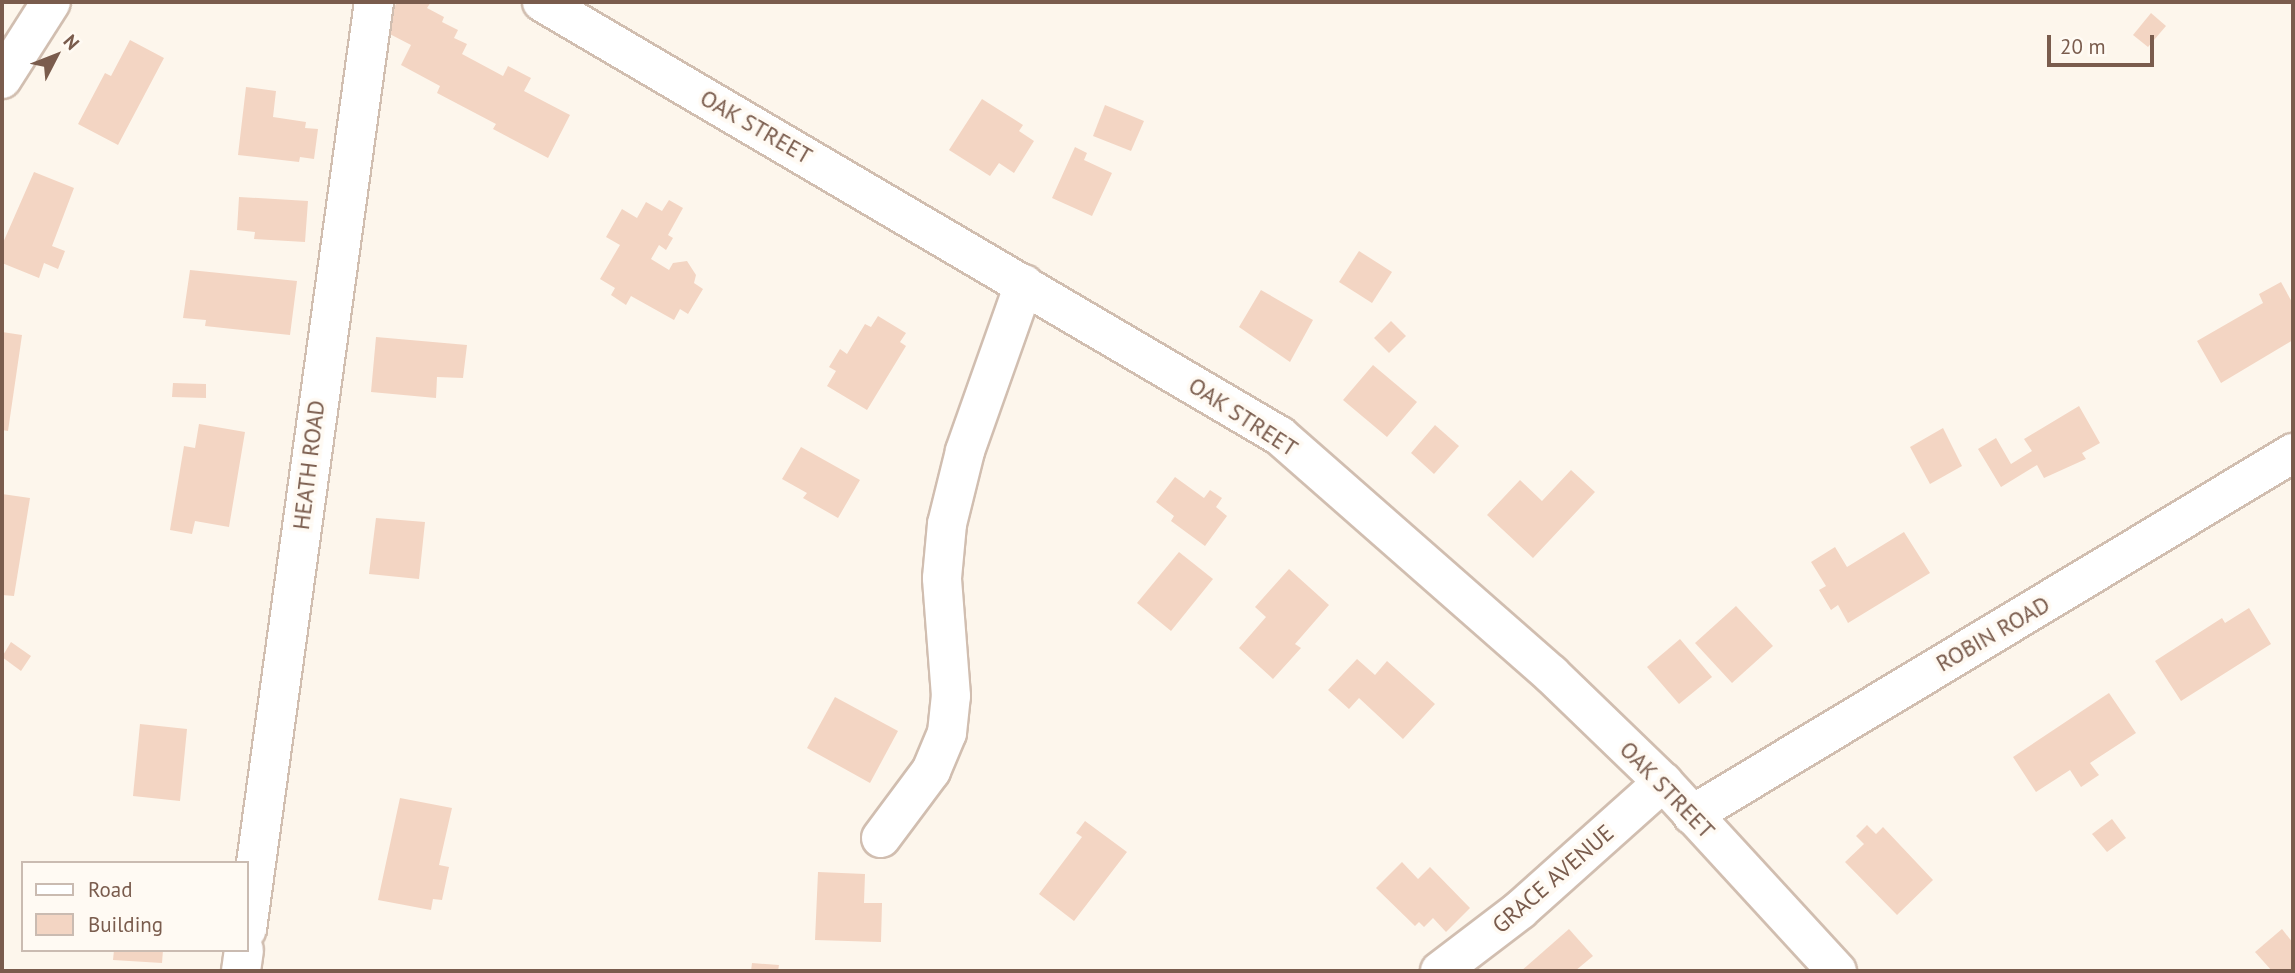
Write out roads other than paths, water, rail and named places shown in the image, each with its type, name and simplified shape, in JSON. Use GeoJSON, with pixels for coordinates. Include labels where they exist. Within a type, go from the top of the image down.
{"type":"FeatureCollection","features":[{"type":"Feature","properties":{"kind":"street"},"geometry":{"type":"LineString","coordinates":[[2,79],[51,2]]}},
{"type":"Feature","properties":{"kind":"street","name":"HEATH ROAD"},"geometry":{"type":"LineString","coordinates":[[248,922],[373,2]]}},
{"type":"Feature","properties":{"kind":"street","name":"OAK STREET"},"geometry":{"type":"LineString","coordinates":[[542,2],[1280,436],[1505,630],[1663,782],[1837,971]]}},
{"type":"Feature","properties":{"kind":"street"},"geometry":{"type":"LineString","coordinates":[[881,838],[931,771],[947,733],[951,696],[942,578],[947,524],[965,451],[1024,284]]}},
{"type":"Feature","properties":{"kind":"street","name":"ROBIN ROAD"},"geometry":{"type":"LineString","coordinates":[[1692,815],[2293,453]]}},
{"type":"Feature","properties":{"kind":"street","name":"GRACE AVENUE"},"geometry":{"type":"LineString","coordinates":[[1440,971],[1520,910],[1663,782]]}},
{"type":"Feature","properties":{"kind":"street"},"geometry":{"type":"LineString","coordinates":[[242,971],[244,952]]}}]}
